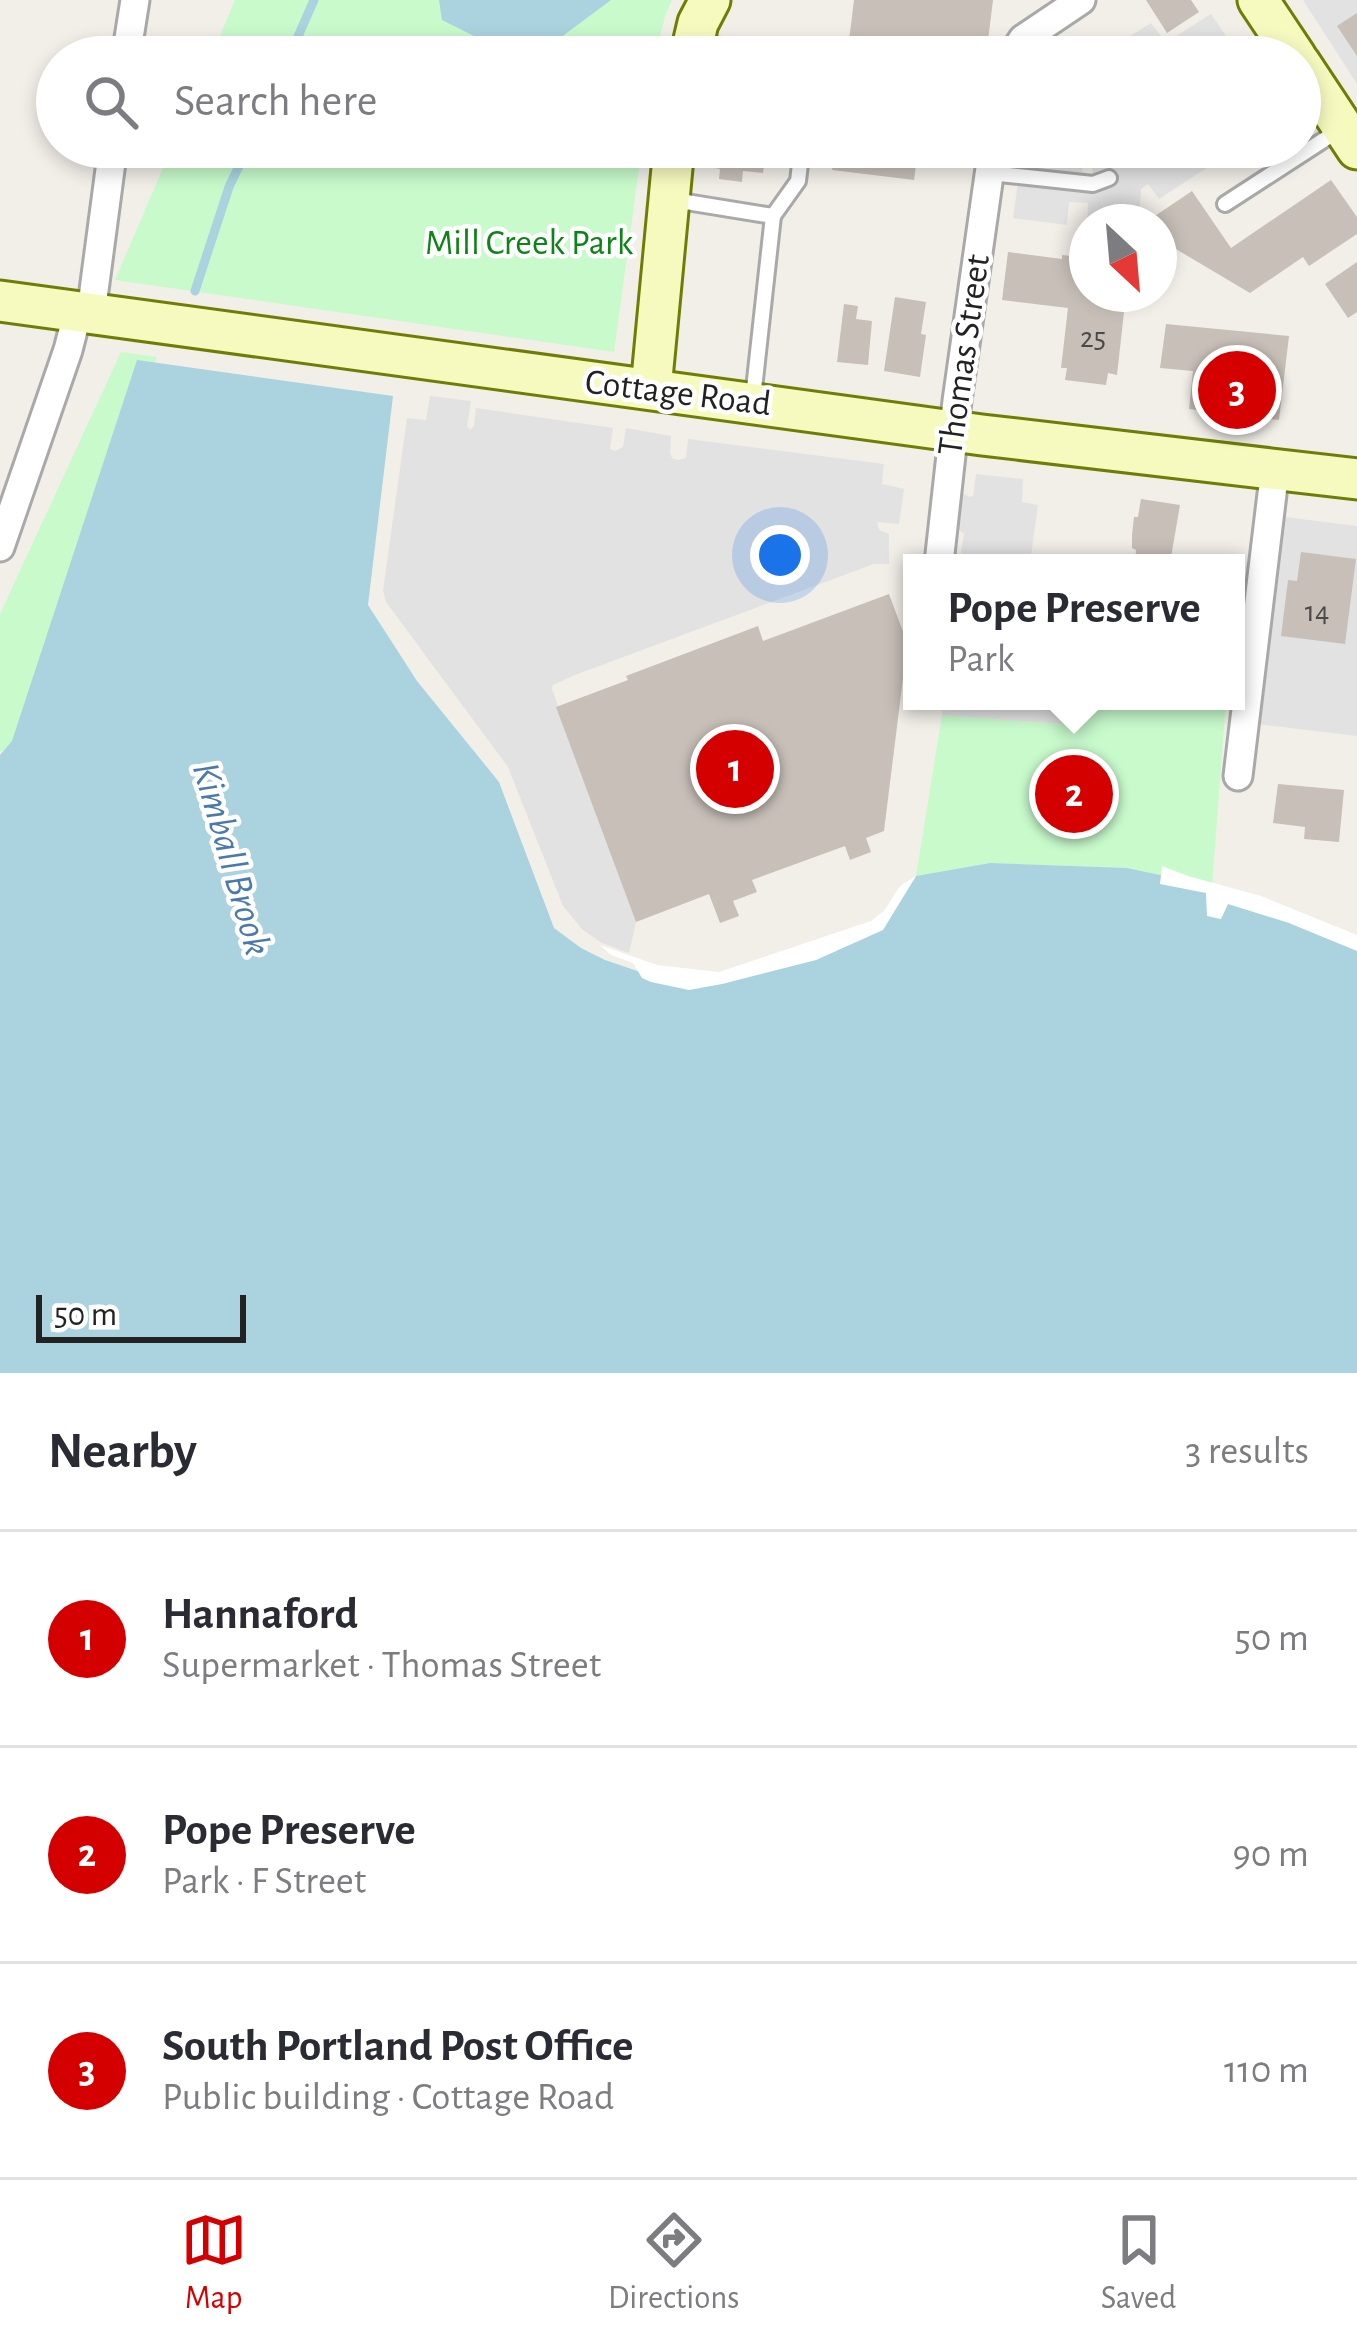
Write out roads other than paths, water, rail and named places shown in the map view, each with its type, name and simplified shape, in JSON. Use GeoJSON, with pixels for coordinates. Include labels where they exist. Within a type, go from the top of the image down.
{"type":"FeatureCollection","features":[{"type":"Feature","properties":{"kind":"street"},"geometry":{"type":"LineString","coordinates":[[129,36],[135,0]]}},
{"type":"Feature","properties":{"kind":"street"},"geometry":{"type":"LineString","coordinates":[[695,36],[710,0]]}},
{"type":"Feature","properties":{"kind":"street"},"geometry":{"type":"LineString","coordinates":[[1029,36],[1081,0]]}},
{"type":"Feature","properties":{"kind":"street"},"geometry":{"type":"LineString","coordinates":[[1258,0],[1282,36]]}},
{"type":"Feature","properties":{"kind":"street"},"geometry":{"type":"LineString","coordinates":[[1321,94],[1350,138]]}},
{"type":"Feature","properties":{"kind":"street"},"geometry":{"type":"LineString","coordinates":[[0,547],[85,312],[109,168]]}},
{"type":"Feature","properties":{"kind":"street"},"geometry":{"type":"LineString","coordinates":[[651,389],[672,168]]}},
{"type":"Feature","properties":{"kind":"street","name":"Thomas Street"},"geometry":{"type":"LineString","coordinates":[[940,554],[990,168]]}},
{"type":"Feature","properties":{"kind":"street","name":"Cottage Road"},"geometry":{"type":"LineString","coordinates":[[0,301],[953,430],[1357,478]]}},
{"type":"Feature","properties":{"kind":"street"},"geometry":{"type":"LineString","coordinates":[[1238,776],[1275,469]]}},
{"type":"Feature","properties":{"kind":"lane"},"geometry":{"type":"LineString","coordinates":[[1321,153],[1350,138]]}},
{"type":"Feature","properties":{"kind":"lane"},"geometry":{"type":"LineString","coordinates":[[753,403],[773,216],[798,181],[800,168]]}},
{"type":"Feature","properties":{"kind":"lane"},"geometry":{"type":"LineString","coordinates":[[1025,168],[1093,184],[1109,178]]}},
{"type":"Feature","properties":{"kind":"lane"},"geometry":{"type":"LineString","coordinates":[[1225,204],[1293,168]]}},
{"type":"Feature","properties":{"kind":"lane"},"geometry":{"type":"LineString","coordinates":[[668,199],[773,216]]}},
{"type":"Feature","properties":{"kind":"water"},"geometry":{"type":"Polygon","coordinates":[[[439,0],[611,0],[563,36],[474,36],[442,20],[439,0]]]}},
{"type":"Feature","properties":{"kind":"water"},"geometry":{"type":"Polygon","coordinates":[[[137,360],[393,396],[368,605],[417,681],[499,782],[554,928],[605,960],[661,979],[722,984],[882,930],[916,876],[990,863],[1127,868],[1212,886],[1357,945],[1357,1373],[0,1373],[0,755],[12,741],[137,360]]]}},
{"type":"Feature","properties":{"kind":"waterway","name":"Kimball Brook"},"geometry":{"type":"LineString","coordinates":[[298,36],[314,0]]}},
{"type":"Feature","properties":{"kind":"waterway","name":"Kimball Brook"},"geometry":{"type":"LineString","coordinates":[[195,291],[238,168]]}},
{"type":"Feature","properties":{"kind":"place","name":"South Portland Post Office"},"geometry":{"type":"Point","coordinates":[1237,390]}},
{"type":"Feature","properties":{"kind":"place","name":"Hannaford"},"geometry":{"type":"Point","coordinates":[735,769]}},
{"type":"Feature","properties":{"kind":"place","name":"Pope Preserve"},"geometry":{"type":"Point","coordinates":[1074,794]}},
{"type":"Feature","properties":{"kind":"park label","name":"Mill Creek Park"},"geometry":{"type":"Point","coordinates":[529,243]}}]}
